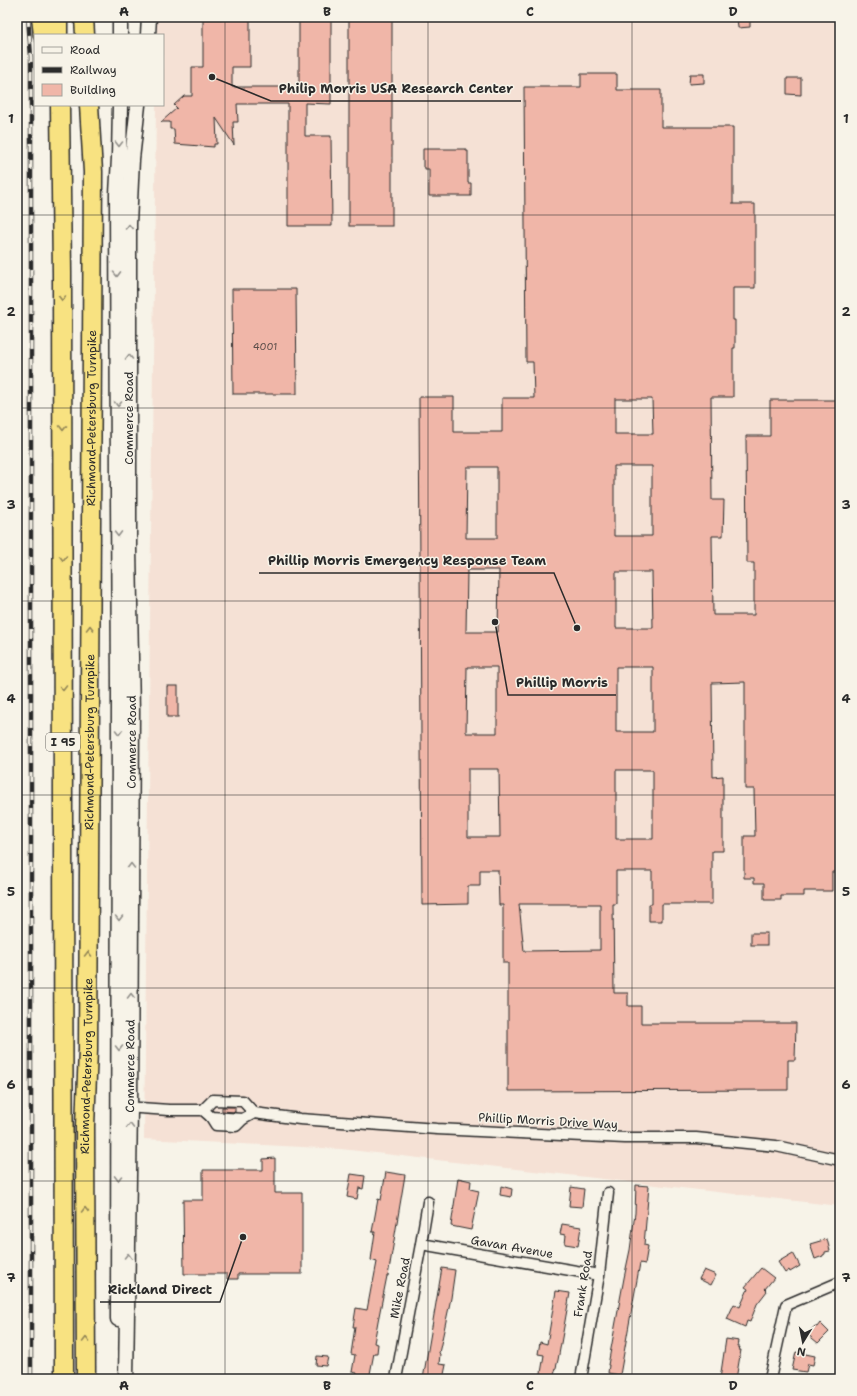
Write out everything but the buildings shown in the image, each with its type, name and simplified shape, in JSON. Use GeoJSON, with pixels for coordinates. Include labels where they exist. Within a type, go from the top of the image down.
{"type":"FeatureCollection","features":[{"type":"Feature","properties":{"kind":"highway"},"geometry":{"type":"LineString","coordinates":[[41,17],[43,34]]}},
{"type":"Feature","properties":{"kind":"highway"},"geometry":{"type":"LineString","coordinates":[[58,17],[58,34]]}},
{"type":"Feature","properties":{"kind":"highway"},"geometry":{"type":"LineString","coordinates":[[84,17],[85,34]]}},
{"type":"Feature","properties":{"kind":"highway"},"geometry":{"type":"LineString","coordinates":[[49,106],[62,273]]}},
{"type":"Feature","properties":{"kind":"highway","name":"Richmond-Petersburg Turnpike"},"geometry":{"type":"LineString","coordinates":[[60,106],[62,273],[64,1379]]}},
{"type":"Feature","properties":{"kind":"highway","name":"Richmond-Petersburg Turnpike"},"geometry":{"type":"LineString","coordinates":[[86,1379],[85,1126],[88,1042],[93,180],[88,106]]}},
{"type":"Feature","properties":{"kind":"main road"},"geometry":{"type":"LineString","coordinates":[[120,17],[120,34]]}},
{"type":"Feature","properties":{"kind":"main road"},"geometry":{"type":"LineString","coordinates":[[148,34],[149,17]]}},
{"type":"Feature","properties":{"kind":"main road","name":"Commerce Road"},"geometry":{"type":"LineString","coordinates":[[120,106],[117,210],[119,685],[125,1107],[126,1379]]}},
{"type":"Feature","properties":{"kind":"main road","name":"Commerce Road"},"geometry":{"type":"LineString","coordinates":[[117,1379],[125,1107],[132,712],[129,549],[129,224],[131,165],[138,106]]}},
{"type":"Feature","properties":{"kind":"street"},"geometry":{"type":"LineString","coordinates":[[125,1107],[169,1110],[243,1119],[254,1113],[243,1101],[213,1100],[207,1114]]}},
{"type":"Feature","properties":{"kind":"street","name":"Phillip Morris Drive Way"},"geometry":{"type":"LineString","coordinates":[[254,1113],[300,1119],[437,1129],[625,1138],[696,1138],[776,1146],[840,1160]]}},
{"type":"Feature","properties":{"kind":"street","name":"Frank Road"},"geometry":{"type":"LineString","coordinates":[[581,1379],[599,1275],[608,1193]]}},
{"type":"Feature","properties":{"kind":"street","name":"Mike Road"},"geometry":{"type":"LineString","coordinates":[[396,1379],[428,1202]]}},
{"type":"Feature","properties":{"kind":"street","name":"Gavan Avenue"},"geometry":{"type":"LineString","coordinates":[[421,1244],[599,1275]]}},
{"type":"Feature","properties":{"kind":"street"},"geometry":{"type":"LineString","coordinates":[[770,1379],[786,1305],[840,1282]]}},
{"type":"Feature","properties":{"kind":"shaded area"},"geometry":{"type":"Polygon","coordinates":[[[157,17],[840,17],[840,1206],[341,1149],[144,1139],[156,106],[164,106],[164,34],[157,34],[157,17]]]}},
{"type":"Feature","properties":{"kind":"railway"},"geometry":{"type":"LineString","coordinates":[[28,17],[31,57],[31,1379]]}},
{"type":"Feature","properties":{"kind":"place","name":"Philip Morris USA Research Center"},"geometry":{"type":"Point","coordinates":[212,77]}},
{"type":"Feature","properties":{"kind":"place","name":"Phillip Morris"},"geometry":{"type":"Point","coordinates":[495,622]}},
{"type":"Feature","properties":{"kind":"place","name":"Phillip Morris Emergency Response Team"},"geometry":{"type":"Point","coordinates":[577,628]}},
{"type":"Feature","properties":{"kind":"place","name":"Rickland Direct"},"geometry":{"type":"Point","coordinates":[243,1237]}}]}
